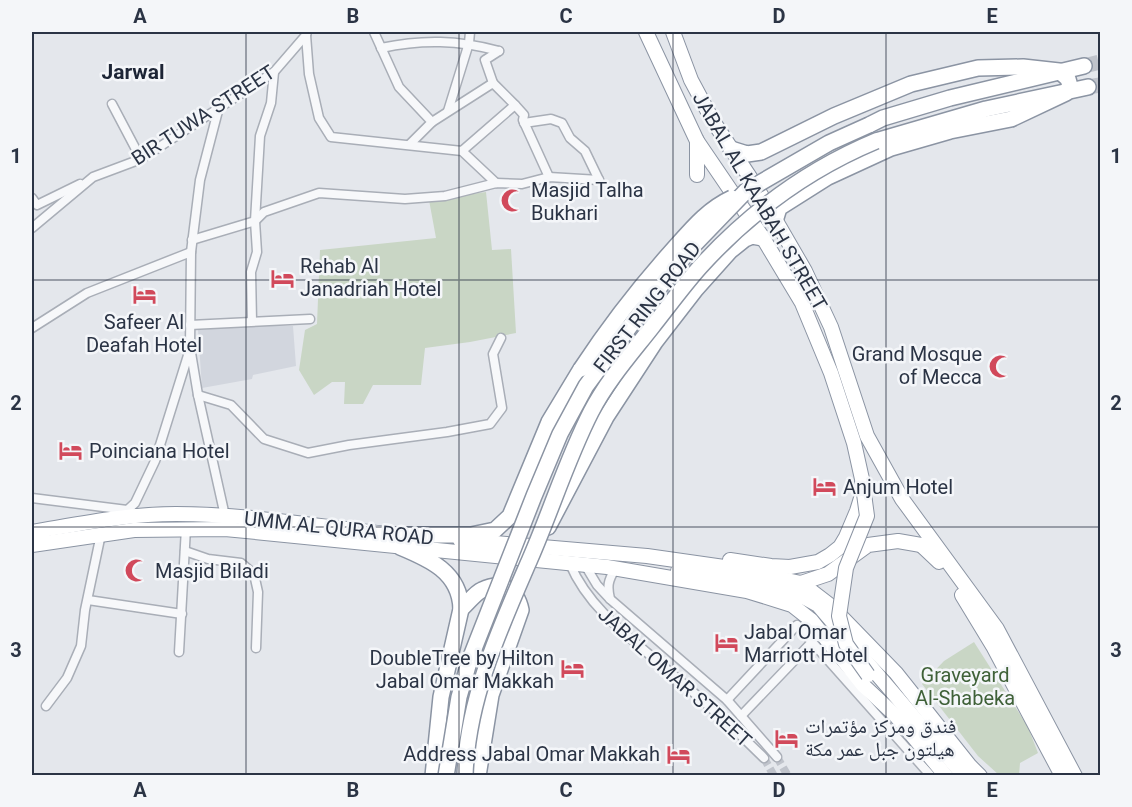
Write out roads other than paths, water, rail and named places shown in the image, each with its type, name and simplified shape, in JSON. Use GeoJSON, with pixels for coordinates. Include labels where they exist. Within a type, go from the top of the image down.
{"type":"FeatureCollection","features":[{"type":"Feature","properties":{"kind":"highway","name":"JABAL AL KAABAH STREET"},"geometry":{"type":"LineString","coordinates":[[646,32],[697,141],[763,238],[802,303],[831,373],[854,443],[862,479],[862,495],[858,511],[840,547]]}},
{"type":"Feature","properties":{"kind":"highway","name":"JABAL AL KAABAH STREET"},"geometry":{"type":"LineString","coordinates":[[673,32],[691,80],[713,121],[757,188],[804,271],[831,327],[867,436],[902,499],[997,629],[1076,776]]}},
{"type":"Feature","properties":{"kind":"highway","name":"FIRST RING ROAD"},"geometry":{"type":"LineString","coordinates":[[446,776],[459,697],[470,659],[560,434],[586,386],[650,299],[692,247],[746,191],[829,143],[883,118],[950,98],[1084,66]]}},
{"type":"Feature","properties":{"kind":"highway"},"geometry":{"type":"LineString","coordinates":[[731,149],[747,154],[761,152],[834,116],[911,84],[978,68],[1023,67],[1059,71],[1068,79],[1070,86],[1066,93],[1011,119],[950,130],[891,148],[828,177],[779,208],[775,221]]}},
{"type":"Feature","properties":{"kind":"highway","name":"FIRST RING ROAD"},"geometry":{"type":"LineString","coordinates":[[465,776],[465,758],[472,714],[486,668],[577,443],[607,384],[700,267],[745,222],[783,192],[841,156],[876,141],[986,109],[1088,87]]}},
{"type":"Feature","properties":{"kind":"highway"},"geometry":{"type":"LineString","coordinates":[[697,141],[697,175]]}},
{"type":"Feature","properties":{"kind":"highway"},"geometry":{"type":"LineString","coordinates":[[398,541],[471,535],[495,530],[510,516],[549,422],[605,332],[653,272],[704,215],[721,203],[746,191]]}},
{"type":"Feature","properties":{"kind":"highway"},"geometry":{"type":"LineString","coordinates":[[537,542],[552,522],[606,417],[655,342],[696,289],[730,251],[752,236],[763,238]]}},
{"type":"Feature","properties":{"kind":"highway"},"geometry":{"type":"LineString","coordinates":[[862,479],[867,516],[846,568],[839,616],[846,644],[896,716]]}},
{"type":"Feature","properties":{"kind":"highway"},"geometry":{"type":"LineString","coordinates":[[101,534],[123,514]]}},
{"type":"Feature","properties":{"kind":"highway","name":"UMM AL QURA ROAD"},"geometry":{"type":"LineString","coordinates":[[32,532],[123,514],[225,516],[585,566],[675,571],[748,581],[785,590],[818,605],[964,776]]}},
{"type":"Feature","properties":{"kind":"highway","name":"UMM AL QURA ROAD"},"geometry":{"type":"LineString","coordinates":[[32,545],[134,530],[225,529],[647,556],[724,567],[801,583],[831,606],[896,673],[980,776]]}},
{"type":"Feature","properties":{"kind":"highway"},"geometry":{"type":"LineString","coordinates":[[398,541],[444,569],[453,580],[461,600],[461,609],[441,697],[433,776]]}},
{"type":"Feature","properties":{"kind":"highway"},"geometry":{"type":"LineString","coordinates":[[801,583],[828,574],[868,545],[898,541],[921,545],[947,561]]}},
{"type":"Feature","properties":{"kind":"highway"},"geometry":{"type":"LineString","coordinates":[[921,545],[947,570],[993,646],[1060,772]]}},
{"type":"Feature","properties":{"kind":"highway","name":"UMM AL QURA ROAD"},"geometry":{"type":"LineString","coordinates":[[647,556],[690,555],[790,567],[818,561],[840,547]]}},
{"type":"Feature","properties":{"kind":"highway","name":"UMM AL QURA ROAD"},"geometry":{"type":"LineString","coordinates":[[611,568],[747,591],[792,605],[811,620],[864,686],[896,716],[946,776]]}},
{"type":"Feature","properties":{"kind":"highway"},"geometry":{"type":"LineString","coordinates":[[461,609],[481,590],[494,586],[508,587],[519,598],[521,610],[492,695],[478,776]]}},
{"type":"Feature","properties":{"kind":"street"},"geometry":{"type":"LineString","coordinates":[[374,32],[399,87],[432,122]]}},
{"type":"Feature","properties":{"kind":"street"},"geometry":{"type":"LineString","coordinates":[[448,111],[469,43],[470,32]]}},
{"type":"Feature","properties":{"kind":"street"},"geometry":{"type":"LineString","coordinates":[[306,33],[309,74],[319,118],[331,137],[462,151],[496,183]]}},
{"type":"Feature","properties":{"kind":"street","name":"BIR TUWA STREET"},"geometry":{"type":"LineString","coordinates":[[32,228],[93,177],[141,159],[274,72],[306,33]]}},
{"type":"Feature","properties":{"kind":"street"},"geometry":{"type":"LineString","coordinates":[[381,48],[402,43],[432,41],[469,43],[499,51],[484,60],[493,83],[524,115],[524,123],[549,177]]}},
{"type":"Feature","properties":{"kind":"street"},"geometry":{"type":"LineString","coordinates":[[252,321],[251,272],[257,252],[255,221],[260,136],[271,103],[274,72]]}},
{"type":"Feature","properties":{"kind":"street"},"geometry":{"type":"LineString","coordinates":[[410,144],[432,122],[493,83]]}},
{"type":"Feature","properties":{"kind":"street"},"geometry":{"type":"LineString","coordinates":[[112,104],[141,159]]}},
{"type":"Feature","properties":{"kind":"street"},"geometry":{"type":"LineString","coordinates":[[462,151],[515,105]]}},
{"type":"Feature","properties":{"kind":"street"},"geometry":{"type":"LineString","coordinates":[[219,107],[200,180],[192,240],[190,347],[198,395],[225,516]]}},
{"type":"Feature","properties":{"kind":"street"},"geometry":{"type":"LineString","coordinates":[[192,240],[255,221],[264,212],[319,193],[405,199],[445,196],[496,183],[522,184],[549,177],[599,180],[585,151],[570,138],[561,123],[551,119],[524,123]]}},
{"type":"Feature","properties":{"kind":"street"},"geometry":{"type":"LineString","coordinates":[[32,198],[38,205],[93,177]]}},
{"type":"Feature","properties":{"kind":"street"},"geometry":{"type":"LineString","coordinates":[[32,328],[87,293],[191,252]]}},
{"type":"Feature","properties":{"kind":"street"},"geometry":{"type":"LineString","coordinates":[[190,325],[310,319]]}},
{"type":"Feature","properties":{"kind":"street"},"geometry":{"type":"LineString","coordinates":[[198,395],[231,405],[264,439],[308,453],[490,424],[502,408],[493,354],[501,338]]}},
{"type":"Feature","properties":{"kind":"street"},"geometry":{"type":"LineString","coordinates":[[32,498],[123,514],[135,503],[155,461],[190,347]]}},
{"type":"Feature","properties":{"kind":"street"},"geometry":{"type":"LineString","coordinates":[[179,652],[186,528]]}},
{"type":"Feature","properties":{"kind":"street"},"geometry":{"type":"LineString","coordinates":[[46,706],[67,678],[81,646],[101,534]]}},
{"type":"Feature","properties":{"kind":"street"},"geometry":{"type":"LineString","coordinates":[[185,551],[208,559],[241,563],[254,574],[258,591],[256,648]]}},
{"type":"Feature","properties":{"kind":"street","name":"JABAL OMAR STREET"},"geometry":{"type":"LineString","coordinates":[[570,564],[576,578],[600,611],[724,718],[764,758]]}},
{"type":"Feature","properties":{"kind":"street"},"geometry":{"type":"LineString","coordinates":[[585,566],[597,585],[610,599]]}},
{"type":"Feature","properties":{"kind":"street","name":"JABAL OMAR STREET"},"geometry":{"type":"LineString","coordinates":[[611,568],[607,587],[610,599],[727,700],[777,757]]}},
{"type":"Feature","properties":{"kind":"street"},"geometry":{"type":"LineString","coordinates":[[88,600],[182,614]]}},
{"type":"Feature","properties":{"kind":"street"},"geometry":{"type":"LineString","coordinates":[[727,700],[797,625],[931,776]]}},
{"type":"Feature","properties":{"kind":"street"},"geometry":{"type":"LineString","coordinates":[[741,716],[812,642]]}},
{"type":"Feature","properties":{"kind":"street"},"geometry":{"type":"LineString","coordinates":[[724,718],[734,708]]}},
{"type":"Feature","properties":{"kind":"tunnel"},"geometry":{"type":"LineString","coordinates":[[1084,66],[1100,62]]}},
{"type":"Feature","properties":{"kind":"tunnel"},"geometry":{"type":"LineString","coordinates":[[1088,87],[1100,85]]}},
{"type":"Feature","properties":{"kind":"tunnel"},"geometry":{"type":"LineString","coordinates":[[777,757],[788,776]]}},
{"type":"Feature","properties":{"kind":"tunnel"},"geometry":{"type":"LineString","coordinates":[[764,758],[774,776]]}},
{"type":"Feature","properties":{"kind":"place","name":"Masjid Talha Bukhari"},"geometry":{"type":"Point","coordinates":[513,201]}},
{"type":"Feature","properties":{"kind":"place","name":"Rehab Al Janadriah Hotel"},"geometry":{"type":"Point","coordinates":[282,278]}},
{"type":"Feature","properties":{"kind":"place","name":"Safeer Al Deafah Hotel"},"geometry":{"type":"Point","coordinates":[144,295]}},
{"type":"Feature","properties":{"kind":"place","name":"Grand Mosque of Mecca"},"geometry":{"type":"Point","coordinates":[1000,366]}},
{"type":"Feature","properties":{"kind":"place","name":"Poinciana Hotel"},"geometry":{"type":"Point","coordinates":[71,451]}},
{"type":"Feature","properties":{"kind":"place","name":"Anjum Hotel"},"geometry":{"type":"Point","coordinates":[825,487]}},
{"type":"Feature","properties":{"kind":"place","name":"Masjid Biladi"},"geometry":{"type":"Point","coordinates":[137,571]}},
{"type":"Feature","properties":{"kind":"place","name":"Jabal Omar Marriott Hotel"},"geometry":{"type":"Point","coordinates":[726,643]}},
{"type":"Feature","properties":{"kind":"place","name":"DoubleTree by Hilton Jabal Omar Makkah"},"geometry":{"type":"Point","coordinates":[572,669]}},
{"type":"Feature","properties":{"kind":"place","name":"فندق ومركز مؤتمرات هيلتون جبل عمر مكة"},"geometry":{"type":"Point","coordinates":[787,738]}},
{"type":"Feature","properties":{"kind":"place","name":"Address Jabal Omar Makkah"},"geometry":{"type":"Point","coordinates":[678,754]}},
{"type":"Feature","properties":{"kind":"district","name":"Jarwal"},"geometry":{"type":"Point","coordinates":[133,72]}},
{"type":"Feature","properties":{"kind":"park label","name":"Graveyard Al-Shabeka"},"geometry":{"type":"Point","coordinates":[965,686]}}]}
